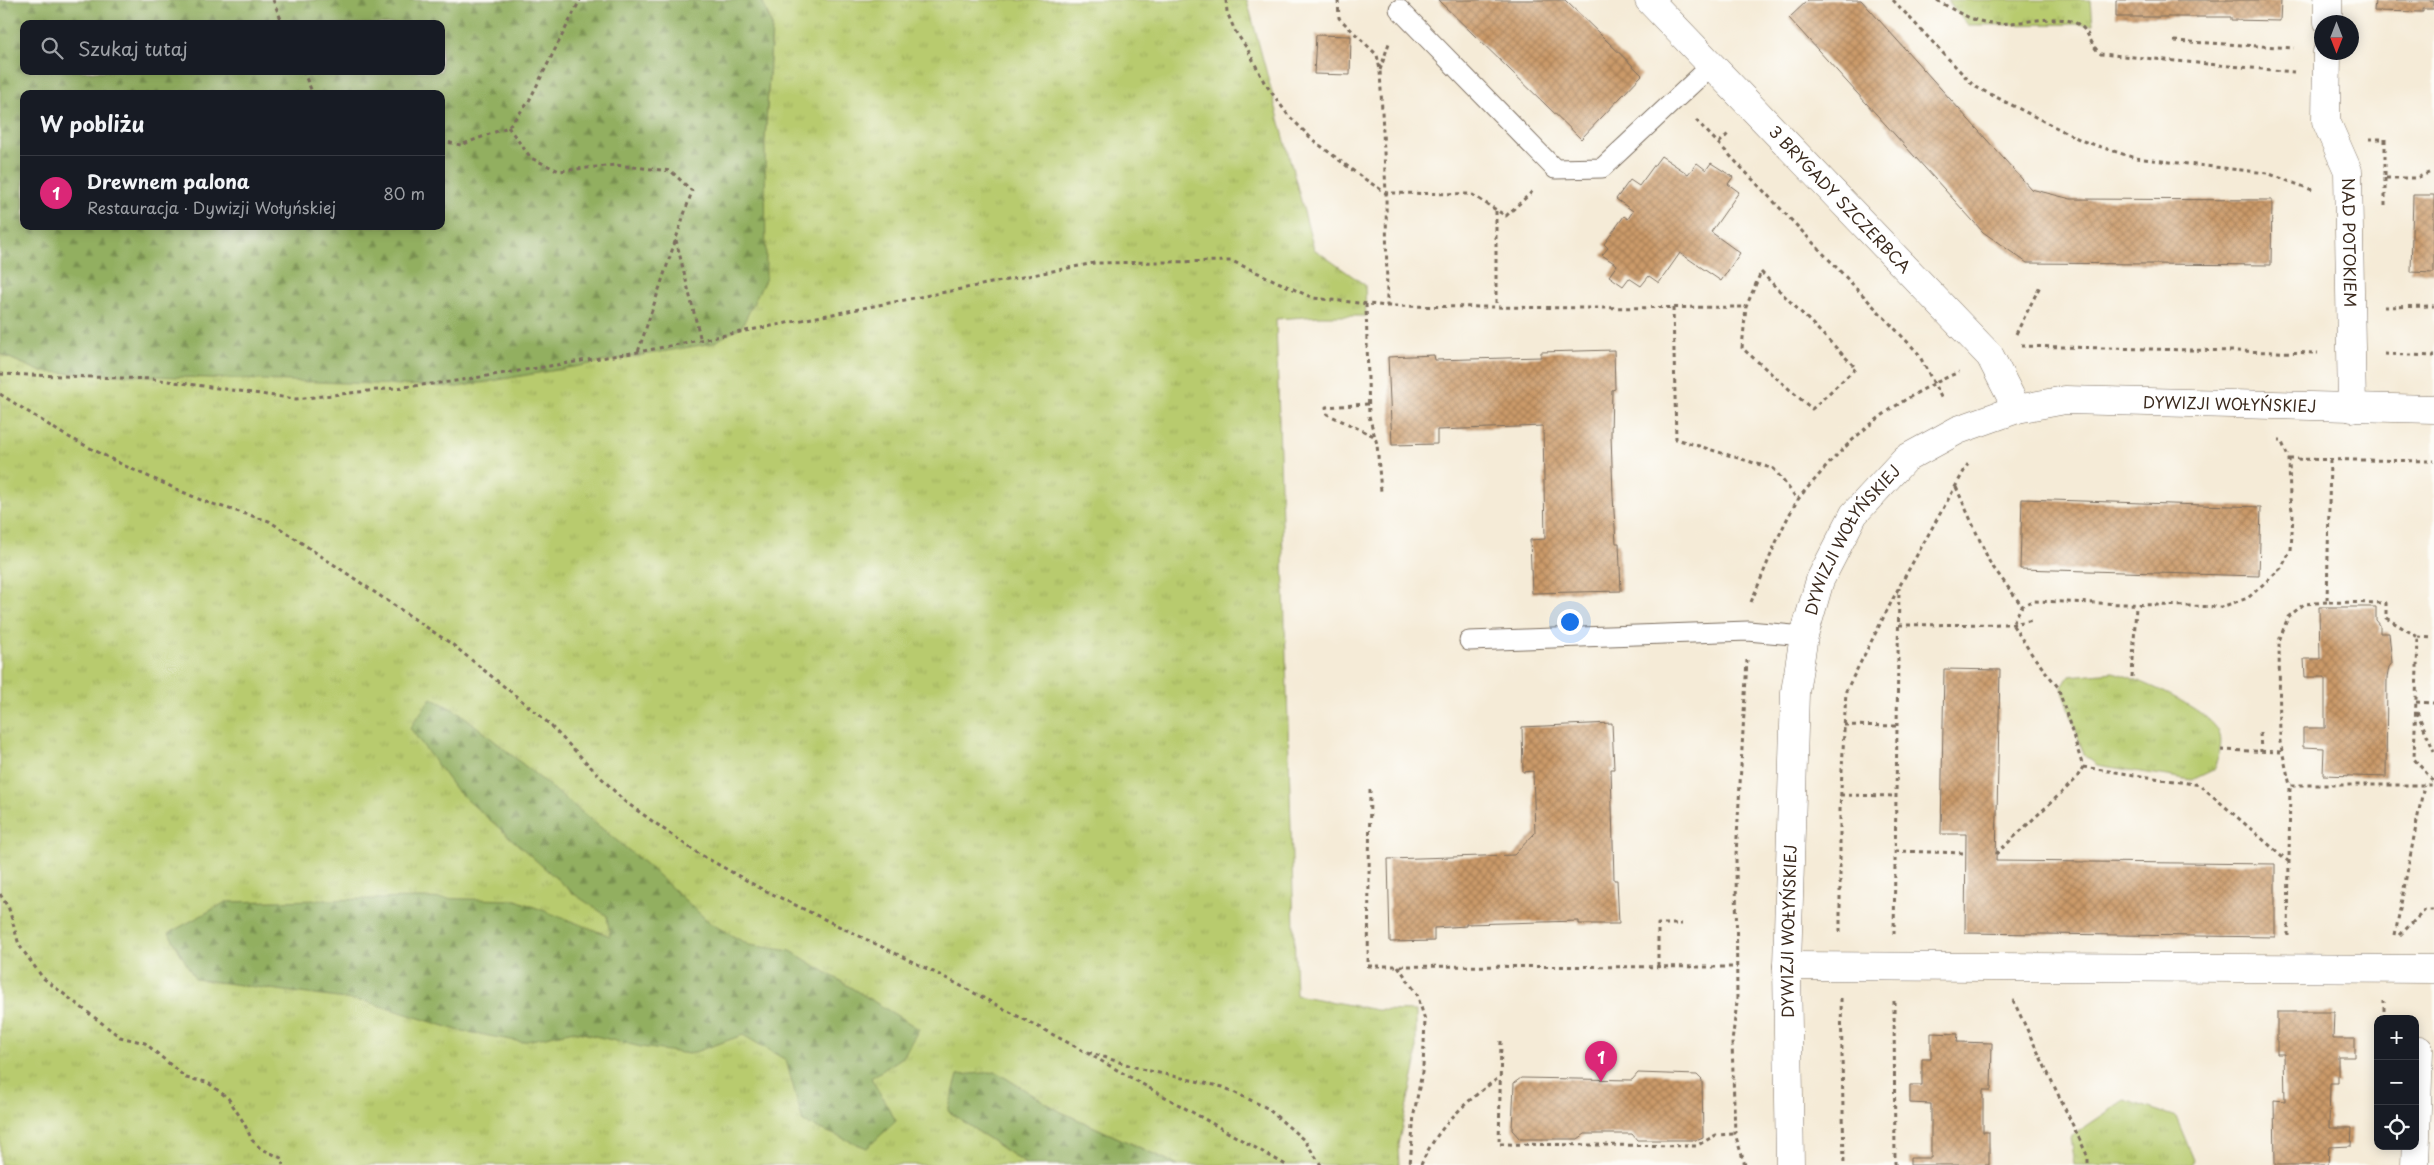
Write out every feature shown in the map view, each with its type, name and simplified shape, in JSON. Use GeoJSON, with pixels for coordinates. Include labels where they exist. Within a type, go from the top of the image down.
{"type":"FeatureCollection","features":[{"type":"Feature","properties":{"kind":"street","name":"3 BRYGADY SZCZERBCA"},"geometry":{"type":"LineString","coordinates":[[1649,0],[1990,356],[2017,409]]}},
{"type":"Feature","properties":{"kind":"street"},"geometry":{"type":"LineString","coordinates":[[2328,0],[2328,15]]}},
{"type":"Feature","properties":{"kind":"street","name":"NAD POTOKIEM"},"geometry":{"type":"LineString","coordinates":[[2327,60],[2326,121],[2348,171],[2352,408]]}},
{"type":"Feature","properties":{"kind":"street","name":"DYWIZJI WOŁYŃSKIEJ"},"geometry":{"type":"LineString","coordinates":[[1790,1165],[1787,966],[1795,692],[1804,636],[1820,580],[1854,514],[1905,459],[1958,430],[2017,409],[2065,400],[2434,409]]}},
{"type":"Feature","properties":{"kind":"street"},"geometry":{"type":"LineString","coordinates":[[1787,966],[1893,968],[2278,967],[2434,969]]}},
{"type":"Feature","properties":{"kind":"street"},"geometry":{"type":"LineString","coordinates":[[2415,1165],[2419,1060]]}},
{"type":"Feature","properties":{"kind":"lane"},"geometry":{"type":"LineString","coordinates":[[1399,9],[1555,169],[1602,168],[1712,66]]}},
{"type":"Feature","properties":{"kind":"lane"},"geometry":{"type":"LineString","coordinates":[[1468,641],[1748,632],[1804,636]]}},
{"type":"Feature","properties":{"kind":"path"},"geometry":{"type":"LineString","coordinates":[[273,0],[281,20]]}},
{"type":"Feature","properties":{"kind":"path"},"geometry":{"type":"LineString","coordinates":[[445,142],[461,145],[508,128],[528,103],[580,0]]}},
{"type":"Feature","properties":{"kind":"path"},"geometry":{"type":"LineString","coordinates":[[1226,0],[1227,12],[1235,31],[1248,50],[1264,82],[1288,115],[1313,140],[1360,176],[1386,193],[1472,194],[1506,216],[1555,169]]}},
{"type":"Feature","properties":{"kind":"path"},"geometry":{"type":"LineString","coordinates":[[1338,0],[1339,18],[1377,56],[1380,70],[1386,193],[1387,306]]}},
{"type":"Feature","properties":{"kind":"path"},"geometry":{"type":"LineString","coordinates":[[1892,0],[1974,86],[2083,141],[2135,158],[2267,172],[2312,190],[2348,195]]}},
{"type":"Feature","properties":{"kind":"path"},"geometry":{"type":"LineString","coordinates":[[1937,0],[1963,15],[1994,24],[2062,20],[2077,23],[2086,30],[2096,50],[2101,54],[2296,72]]}},
{"type":"Feature","properties":{"kind":"path"},"geometry":{"type":"LineString","coordinates":[[2174,41],[2296,48]]}},
{"type":"Feature","properties":{"kind":"path"},"geometry":{"type":"LineString","coordinates":[[305,75],[311,90]]}},
{"type":"Feature","properties":{"kind":"path"},"geometry":{"type":"LineString","coordinates":[[1676,99],[1918,353],[1933,383]]}},
{"type":"Feature","properties":{"kind":"path"},"geometry":{"type":"LineString","coordinates":[[508,128],[531,158],[559,171],[615,165],[671,171],[692,191],[638,352]]}},
{"type":"Feature","properties":{"kind":"path"},"geometry":{"type":"LineString","coordinates":[[2360,139],[2385,139],[2385,178],[2416,178],[2431,172]]}},
{"type":"Feature","properties":{"kind":"path"},"geometry":{"type":"LineString","coordinates":[[1496,210],[1496,307]]}},
{"type":"Feature","properties":{"kind":"path"},"geometry":{"type":"LineString","coordinates":[[676,240],[701,341]]}},
{"type":"Feature","properties":{"kind":"path"},"geometry":{"type":"LineString","coordinates":[[0,374],[153,379],[296,399],[449,382],[638,352],[1094,263],[1232,261],[1313,298],[1387,306],[1746,307]]}},
{"type":"Feature","properties":{"kind":"path"},"geometry":{"type":"LineString","coordinates":[[1761,272],[1856,368],[1812,409],[1742,348],[1746,307],[1761,272]]}},
{"type":"Feature","properties":{"kind":"path"},"geometry":{"type":"LineString","coordinates":[[2014,337],[2040,286]]}},
{"type":"Feature","properties":{"kind":"path"},"geometry":{"type":"LineString","coordinates":[[1366,304],[1368,404],[1381,492]]}},
{"type":"Feature","properties":{"kind":"path"},"geometry":{"type":"LineString","coordinates":[[2380,307],[2434,306]]}},
{"type":"Feature","properties":{"kind":"path"},"geometry":{"type":"LineString","coordinates":[[1673,308],[1676,439],[1774,469],[1798,500]]}},
{"type":"Feature","properties":{"kind":"path"},"geometry":{"type":"LineString","coordinates":[[2020,346],[2434,356]]}},
{"type":"Feature","properties":{"kind":"path"},"geometry":{"type":"LineString","coordinates":[[0,394],[63,434],[125,466],[203,501],[269,521],[453,645],[543,718],[624,801],[696,852],[760,888],[942,976],[1080,1049],[1286,1165]]}},
{"type":"Feature","properties":{"kind":"path"},"geometry":{"type":"LineString","coordinates":[[1368,404],[1326,407],[1326,414],[1374,436]]}},
{"type":"Feature","properties":{"kind":"path"},"geometry":{"type":"LineString","coordinates":[[1840,810],[1846,691],[1899,587],[1972,457]]}},
{"type":"Feature","properties":{"kind":"path"},"geometry":{"type":"LineString","coordinates":[[2012,624],[2022,606],[2032,601],[2136,606],[2221,607],[2248,598],[2281,568],[2291,550],[2293,515],[2290,499],[2289,459],[2434,461]]}},
{"type":"Feature","properties":{"kind":"path"},"geometry":{"type":"LineString","coordinates":[[2328,602],[2330,460]]}},
{"type":"Feature","properties":{"kind":"path"},"geometry":{"type":"LineString","coordinates":[[1956,487],[1990,563],[2022,606]]}},
{"type":"Feature","properties":{"kind":"path"},"geometry":{"type":"LineString","coordinates":[[1895,1165],[1893,968],[1899,587]]}},
{"type":"Feature","properties":{"kind":"path"},"geometry":{"type":"LineString","coordinates":[[2288,940],[2290,785],[2280,742],[2279,641],[2288,617],[2304,604],[2328,602],[2386,603],[2386,618],[2418,637],[2434,638]]}},
{"type":"Feature","properties":{"kind":"path"},"geometry":{"type":"LineString","coordinates":[[2132,677],[2136,606]]}},
{"type":"Feature","properties":{"kind":"path"},"geometry":{"type":"LineString","coordinates":[[1898,624],[2012,624],[2034,620]]}},
{"type":"Feature","properties":{"kind":"path"},"geometry":{"type":"LineString","coordinates":[[1996,854],[2076,779],[2083,767],[2058,687],[2033,656],[2012,624]]}},
{"type":"Feature","properties":{"kind":"path"},"geometry":{"type":"LineString","coordinates":[[2290,785],[2424,786],[2434,784],[2414,759],[2418,637]]}},
{"type":"Feature","properties":{"kind":"path"},"geometry":{"type":"LineString","coordinates":[[2416,702],[2434,703]]}},
{"type":"Feature","properties":{"kind":"path"},"geometry":{"type":"LineString","coordinates":[[2416,709],[2434,751]]}},
{"type":"Feature","properties":{"kind":"path"},"geometry":{"type":"LineString","coordinates":[[1844,725],[1897,726]]}},
{"type":"Feature","properties":{"kind":"path"},"geometry":{"type":"LineString","coordinates":[[2260,733],[2261,752]]}},
{"type":"Feature","properties":{"kind":"path"},"geometry":{"type":"LineString","coordinates":[[2221,750],[2283,752]]}},
{"type":"Feature","properties":{"kind":"path"},"geometry":{"type":"LineString","coordinates":[[2083,767],[2200,785],[2289,862]]}},
{"type":"Feature","properties":{"kind":"path"},"geometry":{"type":"LineString","coordinates":[[2424,786],[2394,941],[2425,910],[2434,910]]}},
{"type":"Feature","properties":{"kind":"path"},"geometry":{"type":"LineString","coordinates":[[1370,790],[1368,966],[1737,967],[1737,1002],[1732,1042],[1735,1134],[1744,1165]]}},
{"type":"Feature","properties":{"kind":"path"},"geometry":{"type":"LineString","coordinates":[[1840,796],[1896,796]]}},
{"type":"Feature","properties":{"kind":"path"},"geometry":{"type":"LineString","coordinates":[[1895,851],[1966,853]]}},
{"type":"Feature","properties":{"kind":"path"},"geometry":{"type":"LineString","coordinates":[[0,894],[9,909],[19,945],[43,978],[120,1036],[145,1043],[186,1078],[207,1082],[228,1098],[252,1140],[260,1148],[281,1158],[282,1165]]}},
{"type":"Feature","properties":{"kind":"path"},"geometry":{"type":"LineString","coordinates":[[1658,966],[1658,924],[1682,924]]}},
{"type":"Feature","properties":{"kind":"path"},"geometry":{"type":"LineString","coordinates":[[1398,966],[1417,994],[1425,1020],[1423,1067],[1414,1114],[1410,1165]]}},
{"type":"Feature","properties":{"kind":"path"},"geometry":{"type":"LineString","coordinates":[[1998,968],[2088,1157],[2088,1165]]}},
{"type":"Feature","properties":{"kind":"path"},"geometry":{"type":"LineString","coordinates":[[1501,1041],[1499,1144],[1696,1146],[1716,1135],[1735,1134]]}},
{"type":"Feature","properties":{"kind":"path"},"geometry":{"type":"LineString","coordinates":[[1080,1049],[1141,1069],[1223,1087],[1267,1108],[1305,1141],[1321,1165]]}},
{"type":"Feature","properties":{"kind":"path"},"geometry":{"type":"LineString","coordinates":[[1421,1165],[1428,1147],[1437,1134],[1485,1088],[1500,1077]]}},
{"type":"Feature","properties":{"kind":"green space"},"geometry":{"type":"Polygon","coordinates":[[[0,0],[762,0],[772,26],[765,140],[766,278],[742,326],[713,343],[457,387],[42,372],[0,354],[0,0]]]}},
{"type":"Feature","properties":{"kind":"green space"},"geometry":{"type":"Polygon","coordinates":[[[762,0],[1247,0],[1314,249],[1365,285],[1366,316],[1319,316],[1276,319],[1296,995],[1377,1010],[1416,1011],[1416,1063],[1398,1145],[1399,1165],[1178,1165],[1059,1111],[996,1072],[948,1111],[1027,1165],[0,1165],[0,354],[42,372],[765,140],[772,26],[762,0]]]}},
{"type":"Feature","properties":{"kind":"green space"},"geometry":{"type":"Polygon","coordinates":[[[1947,0],[2091,0],[2093,24],[1968,25],[1947,0]]]}},
{"type":"Feature","properties":{"kind":"green space"},"geometry":{"type":"Polygon","coordinates":[[[2113,672],[2138,680],[2167,694],[2207,718],[2218,731],[2221,742],[2213,770],[2192,780],[2097,765],[2084,755],[2062,687],[2069,676],[2113,672]]]}},
{"type":"Feature","properties":{"kind":"green space"},"geometry":{"type":"Polygon","coordinates":[[[431,698],[460,713],[648,866],[710,923],[749,945],[791,951],[919,1029],[903,1057],[871,1078],[896,1121],[867,1148],[803,1122],[786,1060],[743,1035],[689,1054],[641,1047],[574,1031],[522,1042],[457,1030],[368,1002],[195,979],[169,933],[226,902],[419,898],[516,900],[610,936],[607,916],[574,894],[456,790],[410,728],[431,698]]]}},
{"type":"Feature","properties":{"kind":"green space"},"geometry":{"type":"Polygon","coordinates":[[[996,1072],[1059,1111],[1178,1165],[1027,1165],[948,1111],[958,1075],[996,1072]]]}},
{"type":"Feature","properties":{"kind":"green space"},"geometry":{"type":"Polygon","coordinates":[[[2125,1100],[2176,1117],[2194,1160],[2192,1165],[2074,1165],[2070,1137],[2125,1100]]]}},
{"type":"Feature","properties":{"kind":"building"},"geometry":{"type":"Polygon","coordinates":[[[1438,0],[1565,0],[1642,75],[1581,139],[1438,0]]]}},
{"type":"Feature","properties":{"kind":"building"},"geometry":{"type":"Polygon","coordinates":[[[1808,0],[1861,0],[2031,189],[2071,199],[2272,200],[2271,265],[2027,263],[1983,232],[1789,18],[1808,0]]]}},
{"type":"Feature","properties":{"kind":"building"},"geometry":{"type":"Polygon","coordinates":[[[2116,0],[2281,0],[2280,21],[2231,20],[2231,17],[2116,17],[2116,0]]]}},
{"type":"Feature","properties":{"kind":"building"},"geometry":{"type":"Polygon","coordinates":[[[2375,0],[2434,0],[2434,9],[2423,9],[2423,12],[2374,11],[2375,0]]]}},
{"type":"Feature","properties":{"kind":"building"},"geometry":{"type":"Polygon","coordinates":[[[1316,35],[1351,36],[1350,75],[1314,74],[1316,35]]]}},
{"type":"Feature","properties":{"kind":"building"},"geometry":{"type":"Polygon","coordinates":[[[1661,156],[1688,174],[1697,163],[1706,170],[1711,163],[1733,177],[1728,184],[1739,192],[1711,232],[1740,253],[1721,281],[1680,253],[1659,283],[1649,276],[1641,286],[1629,278],[1623,286],[1609,276],[1617,265],[1602,255],[1608,248],[1604,244],[1624,216],[1628,219],[1633,211],[1616,199],[1630,180],[1639,186],[1661,156]]]}},
{"type":"Feature","properties":{"kind":"building"},"geometry":{"type":"Polygon","coordinates":[[[2413,195],[2434,195],[2434,273],[2411,272],[2413,195]]]}},
{"type":"Feature","properties":{"kind":"building"},"geometry":{"type":"Polygon","coordinates":[[[1614,350],[1615,389],[1612,390],[1611,435],[1616,543],[1619,543],[1621,591],[1532,593],[1530,540],[1545,539],[1543,426],[1437,430],[1437,444],[1392,445],[1388,357],[1434,355],[1435,360],[1541,357],[1541,352],[1614,350]]]}},
{"type":"Feature","properties":{"kind":"building"},"geometry":{"type":"Polygon","coordinates":[[[2022,499],[2261,507],[2259,576],[2020,569],[2022,499]]]}},
{"type":"Feature","properties":{"kind":"building"},"geometry":{"type":"Polygon","coordinates":[[[2319,607],[2376,607],[2376,620],[2380,625],[2380,633],[2389,633],[2392,663],[2389,667],[2387,678],[2386,777],[2323,775],[2324,748],[2303,747],[2303,728],[2325,728],[2325,677],[2305,677],[2304,659],[2320,659],[2319,607]]]}},
{"type":"Feature","properties":{"kind":"building"},"geometry":{"type":"Polygon","coordinates":[[[1944,669],[2000,670],[1996,861],[2275,864],[2275,937],[1965,933],[1966,834],[1941,834],[1944,669]]]}},
{"type":"Feature","properties":{"kind":"building"},"geometry":{"type":"Polygon","coordinates":[[[1612,723],[1614,769],[1611,769],[1614,880],[1617,880],[1619,924],[1579,924],[1579,921],[1466,924],[1466,926],[1434,928],[1434,941],[1390,942],[1388,859],[1514,855],[1535,833],[1533,771],[1523,772],[1522,727],[1612,723]]]}},
{"type":"Feature","properties":{"kind":"building"},"geometry":{"type":"Polygon","coordinates":[[[2277,1012],[2334,1012],[2333,1039],[2355,1039],[2355,1057],[2338,1057],[2338,1083],[2330,1083],[2329,1128],[2352,1128],[2351,1146],[2329,1147],[2328,1165],[2275,1165],[2274,1100],[2285,1101],[2284,1054],[2277,1054],[2277,1012]]]}},
{"type":"Feature","properties":{"kind":"building"},"geometry":{"type":"Polygon","coordinates":[[[1931,1033],[1958,1034],[1957,1042],[1992,1043],[1991,1090],[1983,1090],[1983,1132],[1989,1132],[1989,1165],[1910,1165],[1910,1158],[1931,1158],[1931,1104],[1910,1103],[1910,1085],[1922,1085],[1922,1059],[1931,1059],[1931,1033]]]}},
{"type":"Feature","properties":{"kind":"building"},"geometry":{"type":"Polygon","coordinates":[[[1638,1073],[1697,1075],[1702,1080],[1703,1137],[1696,1140],[1637,1140],[1632,1134],[1585,1134],[1578,1139],[1520,1139],[1512,1130],[1514,1083],[1521,1078],[1632,1080],[1638,1073]]]}},
{"type":"Feature","properties":{"kind":"place","name":"Drewnem palona"},"geometry":{"type":"Point","coordinates":[1601,1082]}}]}
